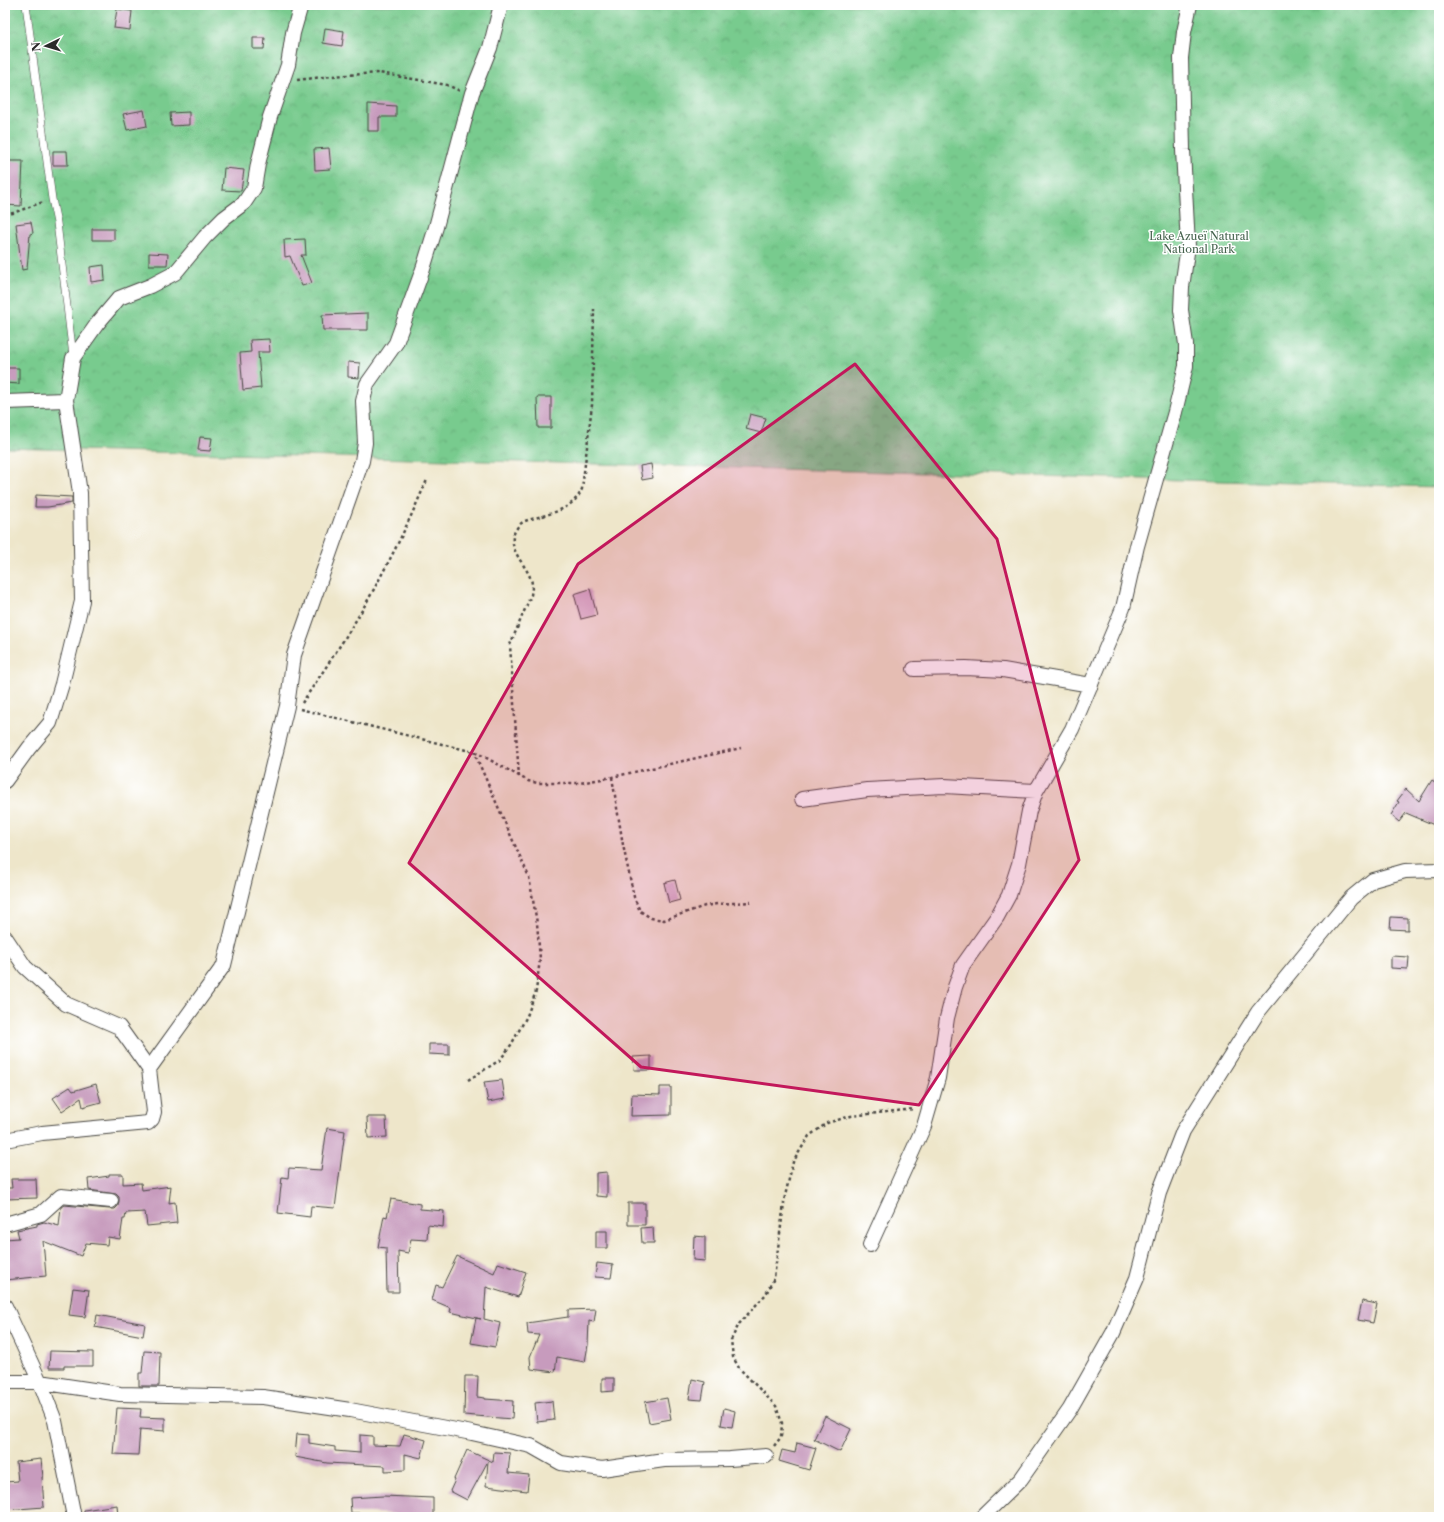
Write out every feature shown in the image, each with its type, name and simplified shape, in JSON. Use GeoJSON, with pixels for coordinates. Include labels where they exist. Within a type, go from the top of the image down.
{"type":"FeatureCollection","features":[{"type":"Feature","properties":{"kind":"street"},"geometry":{"type":"LineString","coordinates":[[5,781],[29,748],[50,723],[62,684],[82,601],[80,492],[66,400],[73,358],[97,324],[119,298],[150,286],[175,272],[219,222],[244,203],[254,188],[258,164],[270,117],[288,65],[293,33],[301,5]]}},
{"type":"Feature","properties":{"kind":"street"},"geometry":{"type":"LineString","coordinates":[[149,1069],[224,965],[287,706],[294,655],[362,461],[365,443],[363,401],[367,384],[396,343],[423,269],[436,227],[471,97],[490,48],[501,5]]}},
{"type":"Feature","properties":{"kind":"street"},"geometry":{"type":"LineString","coordinates":[[870,1245],[924,1126],[930,1108],[938,1078],[947,1018],[955,987],[963,965],[997,917],[1009,895],[1019,864],[1029,811],[1036,791],[1072,729],[1123,608],[1137,546],[1175,412],[1186,366],[1186,344],[1181,310],[1182,287],[1188,246],[1183,150],[1181,58],[1184,32],[1190,5]]}},
{"type":"Feature","properties":{"kind":"street"},"geometry":{"type":"LineString","coordinates":[[5,402],[66,400]]}},
{"type":"Feature","properties":{"kind":"street"},"geometry":{"type":"LineString","coordinates":[[914,669],[966,668],[1003,670],[1091,684]]}},
{"type":"Feature","properties":{"kind":"street"},"geometry":{"type":"LineString","coordinates":[[802,799],[867,790],[944,786],[1036,791]]}},
{"type":"Feature","properties":{"kind":"street"},"geometry":{"type":"LineString","coordinates":[[982,1517],[1021,1479],[1070,1409],[1113,1333],[1137,1278],[1159,1193],[1183,1131],[1258,1012],[1351,898],[1373,880],[1404,871],[1439,870]]}},
{"type":"Feature","properties":{"kind":"street"},"geometry":{"type":"LineString","coordinates":[[5,937],[25,968],[66,1004],[118,1027],[149,1069],[154,1112],[152,1119],[148,1123],[42,1133],[5,1140]]}},
{"type":"Feature","properties":{"kind":"street"},"geometry":{"type":"LineString","coordinates":[[5,1224],[41,1214],[61,1196],[111,1201]]}},
{"type":"Feature","properties":{"kind":"street"},"geometry":{"type":"LineString","coordinates":[[5,1306],[40,1382],[55,1421],[74,1517]]}},
{"type":"Feature","properties":{"kind":"street"},"geometry":{"type":"LineString","coordinates":[[5,1382],[40,1382],[120,1394],[263,1397],[350,1410],[472,1433],[531,1446],[562,1463],[602,1469],[664,1460],[730,1459],[766,1456]]}},
{"type":"Feature","properties":{"kind":"lane"},"geometry":{"type":"LineString","coordinates":[[26,5],[52,199],[57,222],[73,358]]}},
{"type":"Feature","properties":{"kind":"path"},"geometry":{"type":"LineString","coordinates":[[283,82],[332,76],[379,73],[447,85],[471,97]]}},
{"type":"Feature","properties":{"kind":"path"},"geometry":{"type":"LineString","coordinates":[[5,214],[13,213],[52,199]]}},
{"type":"Feature","properties":{"kind":"path"},"geometry":{"type":"LineString","coordinates":[[519,776],[510,645],[532,595],[532,590],[530,576],[514,550],[512,540],[516,529],[522,522],[553,514],[568,506],[578,497],[582,489],[592,405],[594,309]]}},
{"type":"Feature","properties":{"kind":"path"},"geometry":{"type":"LineString","coordinates":[[427,480],[382,575],[299,709],[474,752],[528,781],[538,783],[580,783],[741,748]]}},
{"type":"Feature","properties":{"kind":"path"},"geometry":{"type":"LineString","coordinates":[[468,1080],[500,1060],[511,1045],[527,1016],[536,991],[540,959],[537,923],[528,877],[474,752]]}},
{"type":"Feature","properties":{"kind":"path"},"geometry":{"type":"LineString","coordinates":[[612,777],[622,845],[634,897],[640,911],[651,918],[664,920],[705,906],[752,902]]}},
{"type":"Feature","properties":{"kind":"path"},"geometry":{"type":"LineString","coordinates":[[766,1456],[781,1437],[782,1423],[776,1406],[739,1368],[733,1357],[731,1340],[739,1324],[766,1294],[774,1278],[784,1196],[793,1162],[810,1136],[827,1123],[851,1116],[930,1108]]}},
{"type":"Feature","properties":{"kind":"highlighted area"},"geometry":{"type":"Polygon","coordinates":[[[855,364],[997,539],[1079,860],[919,1105],[641,1067],[409,863],[578,564],[855,364]]]}},
{"type":"Feature","properties":{"kind":"green space","name":"Lake Azueï Natural National Park"},"geometry":{"type":"Polygon","coordinates":[[[5,5],[1439,5],[1439,487],[5,448],[5,5]]]}},
{"type":"Feature","properties":{"kind":"building"},"geometry":{"type":"Polygon","coordinates":[[[117,9],[132,11],[130,30],[114,28],[117,9]]]}},
{"type":"Feature","properties":{"kind":"building"},"geometry":{"type":"Polygon","coordinates":[[[325,28],[344,31],[342,46],[323,43],[325,28]]]}},
{"type":"Feature","properties":{"kind":"building"},"geometry":{"type":"Polygon","coordinates":[[[253,38],[265,38],[264,49],[253,49],[253,38]]]}},
{"type":"Feature","properties":{"kind":"building"},"geometry":{"type":"Polygon","coordinates":[[[368,104],[396,106],[396,117],[379,117],[379,131],[368,131],[368,104]]]}},
{"type":"Feature","properties":{"kind":"building"},"geometry":{"type":"Polygon","coordinates":[[[144,110],[147,126],[127,130],[123,114],[144,110]]]}},
{"type":"Feature","properties":{"kind":"building"},"geometry":{"type":"Polygon","coordinates":[[[189,112],[189,125],[171,126],[170,113],[189,112]]]}},
{"type":"Feature","properties":{"kind":"building"},"geometry":{"type":"Polygon","coordinates":[[[329,148],[331,169],[315,170],[314,149],[329,148]]]}},
{"type":"Feature","properties":{"kind":"building"},"geometry":{"type":"Polygon","coordinates":[[[53,151],[67,151],[68,165],[53,165],[53,151]]]}},
{"type":"Feature","properties":{"kind":"building"},"geometry":{"type":"Polygon","coordinates":[[[5,161],[23,161],[21,206],[5,205],[5,161]]]}},
{"type":"Feature","properties":{"kind":"building"},"geometry":{"type":"Polygon","coordinates":[[[224,168],[244,170],[241,191],[222,190],[224,168]]]}},
{"type":"Feature","properties":{"kind":"building"},"geometry":{"type":"Polygon","coordinates":[[[31,222],[33,233],[30,234],[27,269],[22,270],[16,224],[31,222]]]}},
{"type":"Feature","properties":{"kind":"building"},"geometry":{"type":"Polygon","coordinates":[[[92,229],[114,229],[114,240],[92,240],[92,229]]]}},
{"type":"Feature","properties":{"kind":"building"},"geometry":{"type":"Polygon","coordinates":[[[305,239],[306,255],[301,255],[312,283],[302,286],[290,256],[285,257],[284,240],[305,239]]]}},
{"type":"Feature","properties":{"kind":"building"},"geometry":{"type":"Polygon","coordinates":[[[149,253],[168,254],[167,265],[149,265],[149,253]]]}},
{"type":"Feature","properties":{"kind":"building"},"geometry":{"type":"Polygon","coordinates":[[[104,265],[105,280],[91,282],[90,267],[104,265]]]}},
{"type":"Feature","properties":{"kind":"building"},"geometry":{"type":"Polygon","coordinates":[[[368,313],[368,330],[323,330],[322,315],[368,313]]]}},
{"type":"Feature","properties":{"kind":"building"},"geometry":{"type":"Polygon","coordinates":[[[269,339],[270,352],[258,352],[261,388],[243,390],[240,353],[251,352],[250,340],[269,339]]]}},
{"type":"Feature","properties":{"kind":"building"},"geometry":{"type":"Polygon","coordinates":[[[348,362],[360,363],[359,378],[348,377],[348,362]]]}},
{"type":"Feature","properties":{"kind":"building"},"geometry":{"type":"Polygon","coordinates":[[[5,368],[19,368],[19,384],[5,383],[5,368]]]}},
{"type":"Feature","properties":{"kind":"building"},"geometry":{"type":"Polygon","coordinates":[[[537,397],[551,397],[551,428],[538,428],[537,397]]]}},
{"type":"Feature","properties":{"kind":"building"},"geometry":{"type":"Polygon","coordinates":[[[750,414],[766,418],[761,433],[746,429],[750,414]]]}},
{"type":"Feature","properties":{"kind":"building"},"geometry":{"type":"Polygon","coordinates":[[[200,437],[212,438],[210,451],[198,450],[200,437]]]}},
{"type":"Feature","properties":{"kind":"building"},"geometry":{"type":"Polygon","coordinates":[[[651,464],[653,478],[642,480],[640,466],[651,464]]]}},
{"type":"Feature","properties":{"kind":"building"},"geometry":{"type":"Polygon","coordinates":[[[36,495],[72,497],[72,503],[48,507],[35,507],[36,495]]]}},
{"type":"Feature","properties":{"kind":"building"},"geometry":{"type":"Polygon","coordinates":[[[590,589],[597,615],[581,619],[574,594],[590,589]]]}},
{"type":"Feature","properties":{"kind":"building"},"geometry":{"type":"Polygon","coordinates":[[[1432,780],[1439,785],[1439,827],[1406,813],[1399,822],[1391,815],[1399,802],[1397,801],[1406,789],[1419,801],[1432,780]]]}},
{"type":"Feature","properties":{"kind":"building"},"geometry":{"type":"Polygon","coordinates":[[[675,880],[680,900],[669,903],[664,883],[675,880]]]}},
{"type":"Feature","properties":{"kind":"building"},"geometry":{"type":"Polygon","coordinates":[[[1391,917],[1408,918],[1408,930],[1390,929],[1391,917]]]}},
{"type":"Feature","properties":{"kind":"building"},"geometry":{"type":"Polygon","coordinates":[[[1391,956],[1409,957],[1408,969],[1391,968],[1391,956]]]}},
{"type":"Feature","properties":{"kind":"building"},"geometry":{"type":"Polygon","coordinates":[[[429,1044],[449,1044],[449,1055],[429,1054],[429,1044]]]}},
{"type":"Feature","properties":{"kind":"building"},"geometry":{"type":"Polygon","coordinates":[[[651,1056],[651,1070],[634,1070],[633,1057],[651,1056]]]}},
{"type":"Feature","properties":{"kind":"building"},"geometry":{"type":"Polygon","coordinates":[[[502,1080],[505,1099],[488,1102],[484,1082],[502,1080]]]}},
{"type":"Feature","properties":{"kind":"building"},"geometry":{"type":"Polygon","coordinates":[[[96,1084],[101,1102],[83,1107],[81,1098],[62,1111],[53,1098],[70,1087],[73,1091],[96,1084]]]}},
{"type":"Feature","properties":{"kind":"building"},"geometry":{"type":"Polygon","coordinates":[[[660,1087],[671,1087],[671,1115],[631,1116],[632,1094],[660,1095],[660,1087]]]}},
{"type":"Feature","properties":{"kind":"building"},"geometry":{"type":"Polygon","coordinates":[[[367,1117],[386,1117],[387,1137],[368,1138],[367,1117]]]}},
{"type":"Feature","properties":{"kind":"building"},"geometry":{"type":"Polygon","coordinates":[[[327,1128],[345,1131],[335,1208],[311,1206],[310,1217],[278,1213],[282,1177],[288,1178],[289,1168],[321,1170],[327,1128]]]}},
{"type":"Feature","properties":{"kind":"building"},"geometry":{"type":"Polygon","coordinates":[[[607,1172],[607,1197],[596,1196],[596,1173],[607,1172]]]}},
{"type":"Feature","properties":{"kind":"building"},"geometry":{"type":"Polygon","coordinates":[[[109,1174],[123,1174],[123,1184],[141,1183],[142,1190],[171,1186],[169,1203],[175,1202],[177,1223],[147,1226],[145,1212],[126,1213],[125,1219],[123,1219],[120,1239],[108,1237],[107,1245],[86,1243],[81,1256],[43,1241],[46,1276],[5,1280],[5,1239],[19,1238],[17,1230],[37,1226],[37,1224],[44,1222],[59,1226],[61,1207],[64,1205],[110,1209],[115,1209],[118,1206],[119,1197],[116,1194],[89,1190],[88,1179],[109,1176],[109,1174]]]}},
{"type":"Feature","properties":{"kind":"building"},"geometry":{"type":"Polygon","coordinates":[[[11,1179],[36,1179],[37,1198],[5,1199],[5,1188],[12,1188],[11,1179]]]}},
{"type":"Feature","properties":{"kind":"building"},"geometry":{"type":"Polygon","coordinates":[[[391,1199],[420,1204],[420,1209],[444,1211],[443,1227],[428,1225],[427,1240],[411,1239],[408,1253],[398,1251],[399,1292],[387,1292],[386,1248],[378,1247],[384,1216],[387,1217],[391,1199]]]}},
{"type":"Feature","properties":{"kind":"building"},"geometry":{"type":"Polygon","coordinates":[[[628,1203],[645,1203],[645,1225],[628,1225],[628,1203]]]}},
{"type":"Feature","properties":{"kind":"building"},"geometry":{"type":"Polygon","coordinates":[[[653,1227],[654,1243],[642,1243],[641,1228],[653,1227]]]}},
{"type":"Feature","properties":{"kind":"building"},"geometry":{"type":"Polygon","coordinates":[[[596,1231],[607,1231],[607,1248],[596,1248],[596,1231]]]}},
{"type":"Feature","properties":{"kind":"building"},"geometry":{"type":"Polygon","coordinates":[[[694,1236],[705,1237],[705,1261],[693,1260],[694,1236]]]}},
{"type":"Feature","properties":{"kind":"building"},"geometry":{"type":"Polygon","coordinates":[[[457,1256],[494,1273],[498,1263],[526,1272],[518,1297],[486,1287],[484,1319],[500,1323],[495,1347],[471,1343],[476,1318],[481,1319],[450,1312],[451,1308],[432,1300],[436,1285],[442,1287],[457,1256]]]}},
{"type":"Feature","properties":{"kind":"building"},"geometry":{"type":"Polygon","coordinates":[[[597,1263],[613,1265],[611,1278],[595,1277],[597,1263]]]}},
{"type":"Feature","properties":{"kind":"building"},"geometry":{"type":"Polygon","coordinates":[[[73,1288],[89,1290],[85,1317],[69,1315],[73,1288]]]}},
{"type":"Feature","properties":{"kind":"building"},"geometry":{"type":"Polygon","coordinates":[[[1362,1301],[1377,1304],[1373,1323],[1358,1320],[1362,1301]]]}},
{"type":"Feature","properties":{"kind":"building"},"geometry":{"type":"Polygon","coordinates":[[[596,1309],[594,1322],[589,1321],[588,1345],[585,1362],[557,1357],[555,1372],[531,1369],[530,1357],[539,1335],[528,1334],[527,1323],[568,1317],[568,1310],[596,1309]]]}},
{"type":"Feature","properties":{"kind":"building"},"geometry":{"type":"Polygon","coordinates":[[[97,1315],[145,1324],[143,1336],[95,1327],[97,1315]]]}},
{"type":"Feature","properties":{"kind":"building"},"geometry":{"type":"Polygon","coordinates":[[[50,1351],[93,1352],[93,1366],[64,1366],[64,1368],[49,1368],[50,1351]]]}},
{"type":"Feature","properties":{"kind":"building"},"geometry":{"type":"Polygon","coordinates":[[[144,1351],[160,1352],[159,1386],[139,1386],[139,1373],[142,1373],[144,1351]]]}},
{"type":"Feature","properties":{"kind":"building"},"geometry":{"type":"Polygon","coordinates":[[[465,1376],[478,1376],[477,1397],[513,1401],[512,1419],[464,1415],[465,1376]]]}},
{"type":"Feature","properties":{"kind":"building"},"geometry":{"type":"Polygon","coordinates":[[[602,1378],[614,1378],[614,1391],[602,1392],[602,1378]]]}},
{"type":"Feature","properties":{"kind":"building"},"geometry":{"type":"Polygon","coordinates":[[[692,1379],[705,1382],[702,1400],[689,1399],[692,1379]]]}},
{"type":"Feature","properties":{"kind":"building"},"geometry":{"type":"Polygon","coordinates":[[[667,1398],[671,1419],[649,1423],[645,1402],[667,1398]]]}},
{"type":"Feature","properties":{"kind":"building"},"geometry":{"type":"Polygon","coordinates":[[[552,1401],[554,1420],[537,1422],[535,1403],[552,1401]]]}},
{"type":"Feature","properties":{"kind":"building"},"geometry":{"type":"Polygon","coordinates":[[[117,1408],[141,1409],[140,1417],[165,1418],[165,1431],[140,1429],[138,1455],[113,1454],[117,1408]]]}},
{"type":"Feature","properties":{"kind":"building"},"geometry":{"type":"Polygon","coordinates":[[[724,1408],[735,1411],[732,1427],[721,1425],[724,1408]]]}},
{"type":"Feature","properties":{"kind":"building"},"geometry":{"type":"Polygon","coordinates":[[[825,1416],[851,1429],[840,1452],[814,1439],[825,1416]]]}},
{"type":"Feature","properties":{"kind":"building"},"geometry":{"type":"Polygon","coordinates":[[[297,1434],[309,1435],[309,1443],[335,1447],[335,1451],[360,1453],[360,1435],[373,1436],[373,1445],[400,1446],[404,1434],[426,1440],[421,1458],[405,1454],[405,1470],[385,1471],[385,1466],[327,1463],[295,1457],[297,1434]]]}},
{"type":"Feature","properties":{"kind":"building"},"geometry":{"type":"Polygon","coordinates":[[[797,1443],[816,1448],[809,1470],[779,1461],[782,1450],[795,1453],[797,1443]]]}},
{"type":"Feature","properties":{"kind":"building"},"geometry":{"type":"Polygon","coordinates":[[[467,1450],[493,1462],[494,1452],[510,1453],[508,1473],[529,1475],[527,1491],[486,1486],[488,1461],[467,1500],[450,1491],[467,1450]]]}},
{"type":"Feature","properties":{"kind":"building"},"geometry":{"type":"Polygon","coordinates":[[[41,1459],[44,1507],[5,1510],[5,1482],[18,1481],[16,1462],[41,1459]]]}},
{"type":"Feature","properties":{"kind":"building"},"geometry":{"type":"Polygon","coordinates":[[[383,1496],[433,1498],[433,1517],[351,1513],[350,1498],[383,1496]]]}},
{"type":"Feature","properties":{"kind":"building"},"geometry":{"type":"Polygon","coordinates":[[[117,1505],[118,1517],[84,1517],[84,1510],[117,1505]]]}}]}
